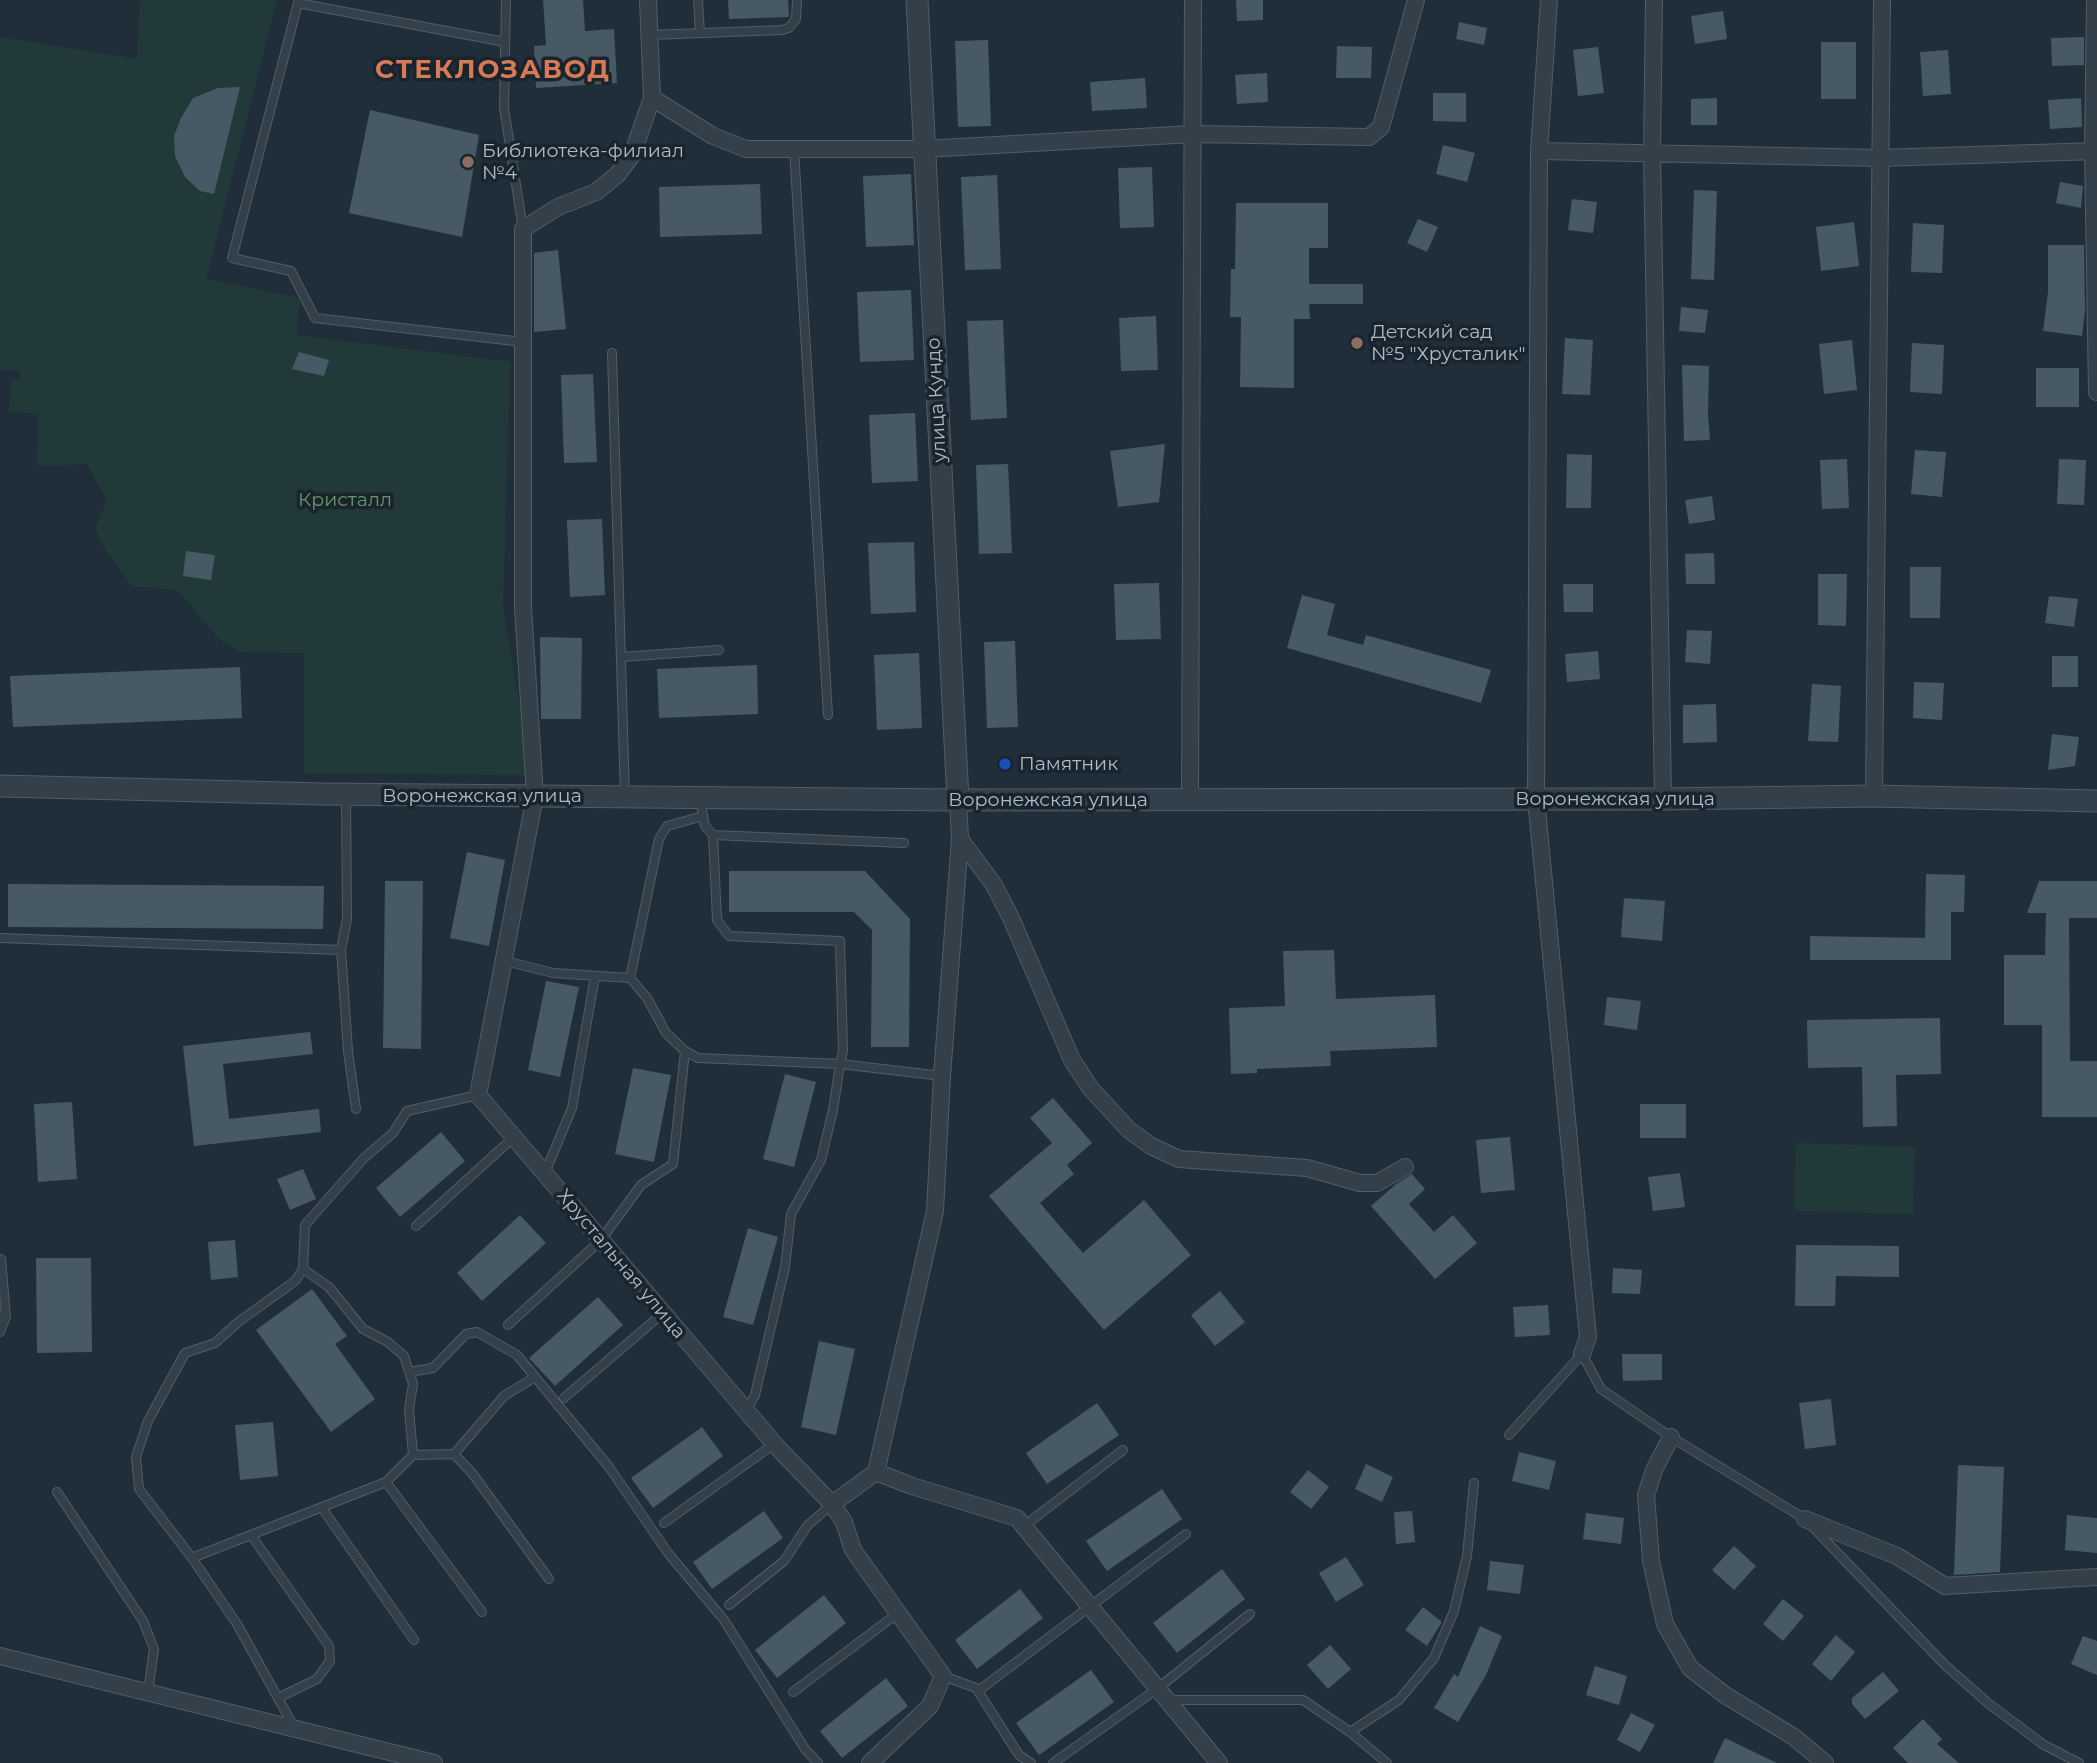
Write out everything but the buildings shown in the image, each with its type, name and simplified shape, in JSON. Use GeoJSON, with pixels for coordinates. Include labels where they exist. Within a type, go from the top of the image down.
{"type":"FeatureCollection","features":[{"type":"Feature","properties":{"kind":"street"},"geometry":{"type":"LineString","coordinates":[[478,1095],[536,796],[523,608],[523,229],[558,207],[596,192],[617,175],[632,155],[652,98],[648,0]]}},
{"type":"Feature","properties":{"kind":"street","name":"улица Кундо"},"geometry":{"type":"LineString","coordinates":[[917,0],[958,800]]}},
{"type":"Feature","properties":{"kind":"street"},"geometry":{"type":"LineString","coordinates":[[1190,800],[1193,0]]}},
{"type":"Feature","properties":{"kind":"street"},"geometry":{"type":"LineString","coordinates":[[652,98],[713,136],[746,149],[924,149],[1193,134],[1369,137],[1381,127],[1416,0]]}},
{"type":"Feature","properties":{"kind":"street"},"geometry":{"type":"LineString","coordinates":[[1549,0],[1539,152],[1536,799],[1588,1337],[1582,1354]]}},
{"type":"Feature","properties":{"kind":"street"},"geometry":{"type":"LineString","coordinates":[[1654,0],[1652,153],[1663,799]]}},
{"type":"Feature","properties":{"kind":"street"},"geometry":{"type":"LineString","coordinates":[[1874,796],[1882,0]]}},
{"type":"Feature","properties":{"kind":"street"},"geometry":{"type":"LineString","coordinates":[[2095,0],[2097,391]]}},
{"type":"Feature","properties":{"kind":"street"},"geometry":{"type":"LineString","coordinates":[[1539,152],[1880,158],[2095,151]]}},
{"type":"Feature","properties":{"kind":"street","name":"Воронежская улица"},"geometry":{"type":"LineString","coordinates":[[0,786],[346,795],[625,797],[702,806],[958,800],[1874,796],[2097,801]]}},
{"type":"Feature","properties":{"kind":"street"},"geometry":{"type":"LineString","coordinates":[[832,1504],[876,1472],[935,1212],[942,1076],[960,839],[958,800]]}},
{"type":"Feature","properties":{"kind":"street"},"geometry":{"type":"LineString","coordinates":[[960,839],[994,886],[1005,907],[1072,1060],[1091,1089],[1129,1130],[1151,1146],[1179,1159],[1307,1168],[1328,1172],[1360,1184],[1377,1182],[1405,1167]]}},
{"type":"Feature","properties":{"kind":"street","name":"Хрустальная улица"},"geometry":{"type":"LineString","coordinates":[[478,1095],[774,1444],[832,1504],[844,1522],[853,1550],[943,1676]]}},
{"type":"Feature","properties":{"kind":"street"},"geometry":{"type":"LineString","coordinates":[[1671,1437],[1654,1470],[1646,1495],[1651,1561],[1665,1624],[1690,1668],[1726,1695],[1794,1737],[1825,1763]]}},
{"type":"Feature","properties":{"kind":"street"},"geometry":{"type":"LineString","coordinates":[[876,1472],[912,1486],[1017,1518],[1219,1763]]}},
{"type":"Feature","properties":{"kind":"street"},"geometry":{"type":"LineString","coordinates":[[1805,1519],[1897,1556],[1945,1586],[2097,1577]]}},
{"type":"Feature","properties":{"kind":"street"},"geometry":{"type":"LineString","coordinates":[[0,1656],[434,1763]]}},
{"type":"Feature","properties":{"kind":"street"},"geometry":{"type":"LineString","coordinates":[[870,1763],[930,1706],[943,1676]]}},
{"type":"Feature","properties":{"kind":"lane"},"geometry":{"type":"LineString","coordinates":[[506,0],[504,108],[523,229]]}},
{"type":"Feature","properties":{"kind":"lane"},"geometry":{"type":"LineString","coordinates":[[698,0],[700,33]]}},
{"type":"Feature","properties":{"kind":"lane"},"geometry":{"type":"LineString","coordinates":[[650,35],[782,30],[789,28],[796,19],[797,0]]}},
{"type":"Feature","properties":{"kind":"lane"},"geometry":{"type":"LineString","coordinates":[[505,42],[298,3],[232,258],[291,271],[314,318],[523,342]]}},
{"type":"Feature","properties":{"kind":"lane"},"geometry":{"type":"LineString","coordinates":[[794,149],[828,715]]}},
{"type":"Feature","properties":{"kind":"lane"},"geometry":{"type":"LineString","coordinates":[[611,353],[625,797]]}},
{"type":"Feature","properties":{"kind":"lane"},"geometry":{"type":"LineString","coordinates":[[621,657],[719,650]]}},
{"type":"Feature","properties":{"kind":"lane"},"geometry":{"type":"LineString","coordinates":[[346,795],[347,919],[341,950],[348,1051],[356,1109]]}},
{"type":"Feature","properties":{"kind":"lane"},"geometry":{"type":"LineString","coordinates":[[630,978],[659,839],[667,826],[702,806],[705,826],[713,835],[717,920],[729,936],[840,941],[843,1051],[833,1110],[821,1160],[791,1214],[785,1267],[755,1395],[746,1411]]}},
{"type":"Feature","properties":{"kind":"lane"},"geometry":{"type":"LineString","coordinates":[[713,835],[904,843]]}},
{"type":"Feature","properties":{"kind":"lane"},"geometry":{"type":"LineString","coordinates":[[0,938],[341,950]]}},
{"type":"Feature","properties":{"kind":"lane"},"geometry":{"type":"LineString","coordinates":[[505,961],[553,973],[630,978],[647,998],[666,1033],[685,1052],[698,1058],[840,1064],[942,1076]]}},
{"type":"Feature","properties":{"kind":"lane"},"geometry":{"type":"LineString","coordinates":[[545,1174],[572,1108],[595,976]]}},
{"type":"Feature","properties":{"kind":"lane"},"geometry":{"type":"LineString","coordinates":[[508,1325],[601,1240],[641,1185],[673,1164],[685,1052]]}},
{"type":"Feature","properties":{"kind":"lane"},"geometry":{"type":"LineString","coordinates":[[295,1728],[237,1624],[192,1558],[139,1489],[136,1457],[148,1421],[185,1353],[215,1343],[237,1322],[295,1282],[303,1269],[305,1225],[363,1158],[393,1133],[407,1111],[478,1095]]}},
{"type":"Feature","properties":{"kind":"lane"},"geometry":{"type":"LineString","coordinates":[[416,1226],[514,1138]]}},
{"type":"Feature","properties":{"kind":"lane"},"geometry":{"type":"LineString","coordinates":[[0,1332],[3,1315],[1,1259]]}},
{"type":"Feature","properties":{"kind":"lane"},"geometry":{"type":"LineString","coordinates":[[303,1269],[329,1287],[363,1329],[388,1342],[404,1356],[413,1384],[409,1409],[413,1455]]}},
{"type":"Feature","properties":{"kind":"lane"},"geometry":{"type":"LineString","coordinates":[[564,1398],[663,1313]]}},
{"type":"Feature","properties":{"kind":"lane"},"geometry":{"type":"LineString","coordinates":[[409,1372],[433,1368],[466,1334],[477,1332],[517,1355],[609,1468],[668,1553],[724,1620],[805,1749],[818,1763]]}},
{"type":"Feature","properties":{"kind":"lane"},"geometry":{"type":"LineString","coordinates":[[1509,1435],[1582,1354],[1601,1389],[1671,1437],[1805,1519],[1945,1665],[1989,1704],[2044,1745],[2079,1763]]}},
{"type":"Feature","properties":{"kind":"lane"},"geometry":{"type":"LineString","coordinates":[[192,1558],[386,1482],[413,1455],[454,1454],[504,1396],[535,1377]]}},
{"type":"Feature","properties":{"kind":"lane"},"geometry":{"type":"LineString","coordinates":[[664,1523],[774,1444]]}},
{"type":"Feature","properties":{"kind":"lane"},"geometry":{"type":"LineString","coordinates":[[1024,1526],[1123,1450]]}},
{"type":"Feature","properties":{"kind":"lane"},"geometry":{"type":"LineString","coordinates":[[454,1454],[472,1473],[549,1579]]}},
{"type":"Feature","properties":{"kind":"lane"},"geometry":{"type":"LineString","coordinates":[[386,1482],[482,1612]]}},
{"type":"Feature","properties":{"kind":"lane"},"geometry":{"type":"LineString","coordinates":[[1350,1732],[1399,1700],[1434,1658],[1454,1611],[1464,1567],[1474,1483]]}},
{"type":"Feature","properties":{"kind":"lane"},"geometry":{"type":"LineString","coordinates":[[57,1492],[143,1621],[154,1649],[148,1692]]}},
{"type":"Feature","properties":{"kind":"lane"},"geometry":{"type":"LineString","coordinates":[[729,1605],[784,1561],[807,1526],[832,1504]]}},
{"type":"Feature","properties":{"kind":"lane"},"geometry":{"type":"LineString","coordinates":[[322,1508],[414,1640]]}},
{"type":"Feature","properties":{"kind":"lane"},"geometry":{"type":"LineString","coordinates":[[978,1691],[1186,1534]]}},
{"type":"Feature","properties":{"kind":"lane"},"geometry":{"type":"LineString","coordinates":[[251,1535],[329,1646],[330,1661],[317,1679],[278,1698]]}},
{"type":"Feature","properties":{"kind":"lane"},"geometry":{"type":"LineString","coordinates":[[793,1692],[898,1613]]}},
{"type":"Feature","properties":{"kind":"lane"},"geometry":{"type":"LineString","coordinates":[[1053,1763],[1163,1695],[1250,1614]]}},
{"type":"Feature","properties":{"kind":"lane"},"geometry":{"type":"LineString","coordinates":[[943,1676],[976,1688],[1019,1755],[1031,1763]]}},
{"type":"Feature","properties":{"kind":"lane"},"geometry":{"type":"LineString","coordinates":[[1163,1695],[1303,1700],[1350,1732],[1387,1763]]}},
{"type":"Feature","properties":{"kind":"green space","name":"Кристалл"},"geometry":{"type":"Polygon","coordinates":[[[140,0],[277,0],[206,279],[300,298],[297,335],[510,362],[503,608],[532,775],[304,773],[304,653],[240,652],[219,639],[178,590],[132,586],[105,549],[95,528],[107,501],[87,464],[37,466],[38,414],[9,411],[11,380],[20,379],[19,370],[0,370],[0,37],[137,59],[140,0]]]}},
{"type":"Feature","properties":{"kind":"green space"},"geometry":{"type":"Polygon","coordinates":[[[1796,1143],[1915,1147],[1913,1214],[1794,1211],[1796,1143]]]}},
{"type":"Feature","properties":{"kind":"place","name":"Библиотека-филиал №4"},"geometry":{"type":"Point","coordinates":[468,162]}},
{"type":"Feature","properties":{"kind":"place","name":"Детский сад №5 \"Хрусталик\""},"geometry":{"type":"Point","coordinates":[1357,343]}},
{"type":"Feature","properties":{"kind":"place","name":"Памятник"},"geometry":{"type":"Point","coordinates":[1005,764]}},
{"type":"Feature","properties":{"kind":"district","name":"СТЕКЛОЗАВОД"},"geometry":{"type":"Point","coordinates":[493,70]}}]}
